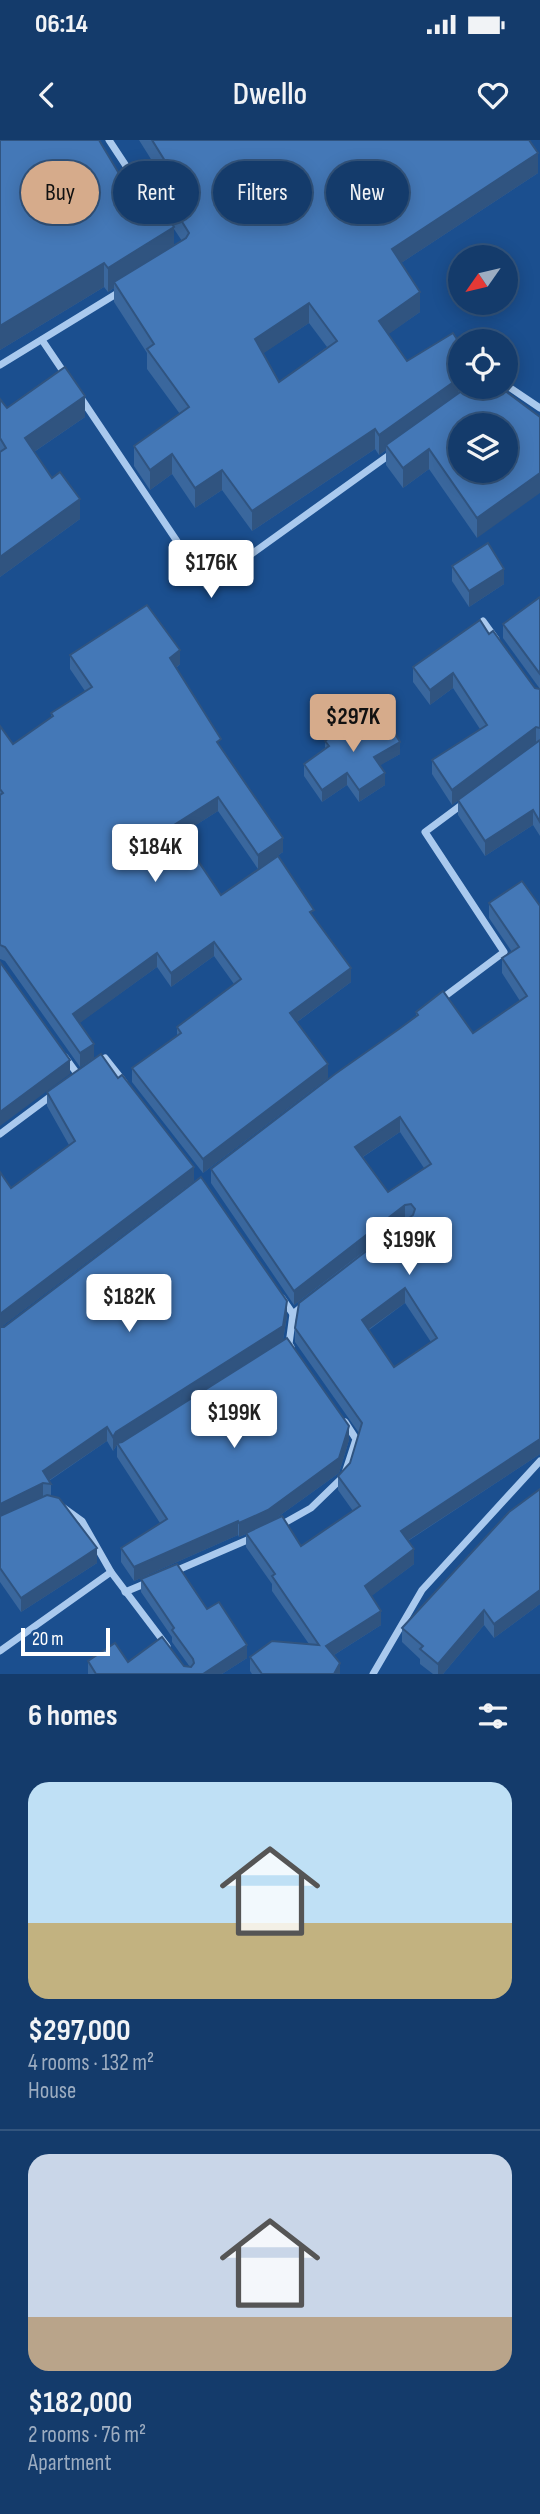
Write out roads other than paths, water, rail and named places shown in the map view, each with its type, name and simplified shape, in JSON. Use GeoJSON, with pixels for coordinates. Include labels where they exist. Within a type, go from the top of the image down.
{"type":"FeatureCollection","features":[{"type":"Feature","properties":{"kind":"street"},"geometry":{"type":"LineString","coordinates":[[109,140],[123,161]]}},
{"type":"Feature","properties":{"kind":"street"},"geometry":{"type":"LineString","coordinates":[[0,365],[124,289]]}},
{"type":"Feature","properties":{"kind":"street"},"geometry":{"type":"LineString","coordinates":[[42,340],[72,384]]}},
{"type":"Feature","properties":{"kind":"street"},"geometry":{"type":"LineString","coordinates":[[518,393],[540,408]]}},
{"type":"Feature","properties":{"kind":"street"},"geometry":{"type":"LineString","coordinates":[[79,396],[207,586],[404,444]]}},
{"type":"Feature","properties":{"kind":"street"},"geometry":{"type":"LineString","coordinates":[[483,621],[499,643]]}},
{"type":"Feature","properties":{"kind":"street"},"geometry":{"type":"LineString","coordinates":[[428,1009],[504,952],[425,832],[467,801]]}},
{"type":"Feature","properties":{"kind":"street"},"geometry":{"type":"LineString","coordinates":[[62,1053],[78,1075]]}},
{"type":"Feature","properties":{"kind":"street"},"geometry":{"type":"LineString","coordinates":[[0,1134],[104,1058],[129,1089]]}},
{"type":"Feature","properties":{"kind":"street"},"geometry":{"type":"LineString","coordinates":[[278,1292],[293,1314],[289,1344],[296,1354]]}},
{"type":"Feature","properties":{"kind":"street"},"geometry":{"type":"LineString","coordinates":[[293,1314],[314,1298]]}},
{"type":"Feature","properties":{"kind":"street"},"geometry":{"type":"LineString","coordinates":[[277,1351],[289,1344]]}},
{"type":"Feature","properties":{"kind":"street"},"geometry":{"type":"LineString","coordinates":[[271,1530],[311,1508],[344,1476],[356,1439],[341,1418]]}},
{"type":"Feature","properties":{"kind":"street"},"geometry":{"type":"LineString","coordinates":[[373,1674],[422,1590],[540,1461]]}},
{"type":"Feature","properties":{"kind":"street"},"geometry":{"type":"LineString","coordinates":[[54,1505],[62,1506],[82,1521],[111,1572],[173,1653]]}},
{"type":"Feature","properties":{"kind":"street"},"geometry":{"type":"LineString","coordinates":[[125,1592],[259,1536]]}},
{"type":"Feature","properties":{"kind":"street"},"geometry":{"type":"LineString","coordinates":[[0,1651],[111,1572]]}}]}
